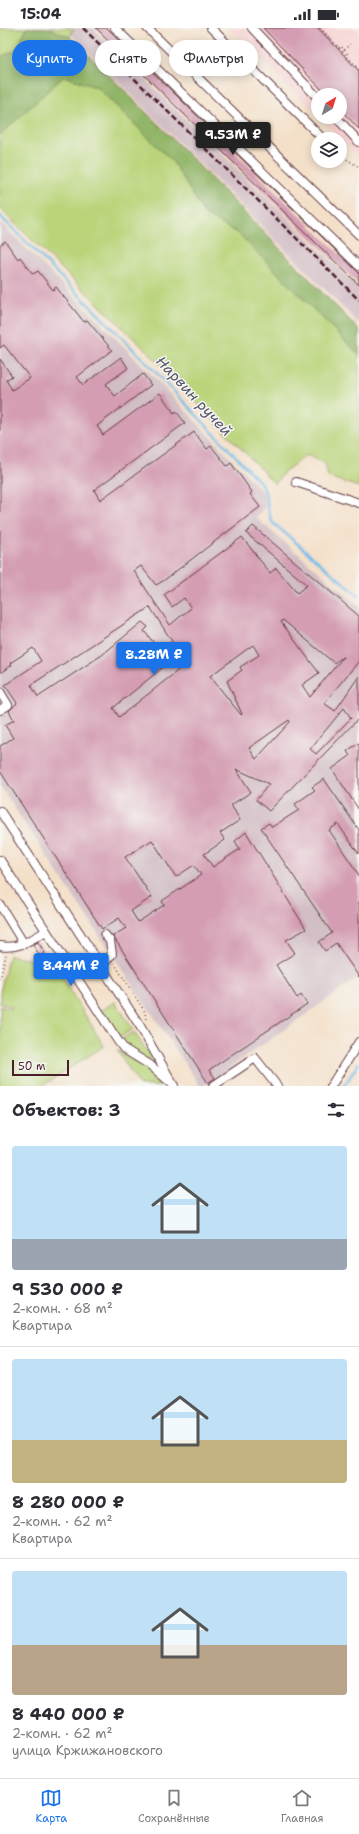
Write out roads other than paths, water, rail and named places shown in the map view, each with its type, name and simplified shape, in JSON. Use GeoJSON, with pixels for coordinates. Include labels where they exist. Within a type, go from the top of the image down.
{"type":"FeatureCollection","features":[{"type":"Feature","properties":{"kind":"street"},"geometry":{"type":"LineString","coordinates":[[115,28],[359,266]]}},
{"type":"Feature","properties":{"kind":"street"},"geometry":{"type":"LineString","coordinates":[[147,28],[359,235]]}},
{"type":"Feature","properties":{"kind":"street"},"geometry":{"type":"LineString","coordinates":[[211,28],[316,132]]}},
{"type":"Feature","properties":{"kind":"street"},"geometry":{"type":"LineString","coordinates":[[252,28],[311,91]]}},
{"type":"Feature","properties":{"kind":"street"},"geometry":{"type":"LineString","coordinates":[[342,124],[359,142]]}},
{"type":"Feature","properties":{"kind":"street"},"geometry":{"type":"LineString","coordinates":[[296,482],[359,503]]}},
{"type":"Feature","properties":{"kind":"street"},"geometry":{"type":"LineString","coordinates":[[0,692],[8,705],[0,710]]}},
{"type":"Feature","properties":{"kind":"street"},"geometry":{"type":"LineString","coordinates":[[0,811],[159,1058],[174,1085]]}},
{"type":"Feature","properties":{"kind":"street"},"geometry":{"type":"LineString","coordinates":[[0,860],[121,1045],[129,1053],[150,1065],[174,1085]]}},
{"type":"Feature","properties":{"kind":"street"},"geometry":{"type":"LineString","coordinates":[[0,905],[24,944]]}},
{"type":"Feature","properties":{"kind":"street"},"geometry":{"type":"LineString","coordinates":[[4,947],[24,944],[46,931]]}},
{"type":"Feature","properties":{"kind":"street"},"geometry":{"type":"LineString","coordinates":[[101,967],[112,954],[112,948],[105,935]]}},
{"type":"Feature","properties":{"kind":"street"},"geometry":{"type":"LineString","coordinates":[[331,1086],[359,1042]]}},
{"type":"Feature","properties":{"kind":"street"},"geometry":{"type":"LineString","coordinates":[[150,1065],[159,1058]]}},
{"type":"Feature","properties":{"kind":"street"},"geometry":{"type":"LineString","coordinates":[[212,1086],[254,1058],[277,1086]]}},
{"type":"Feature","properties":{"kind":"waterway","name":"Нарвин ручей"},"geometry":{"type":"LineString","coordinates":[[0,216],[146,362],[259,481],[265,491],[269,513],[273,523],[359,596]]}},
{"type":"Feature","properties":{"kind":"waterway","name":"Нарвин ручей"},"geometry":{"type":"LineString","coordinates":[[344,1086],[359,1063]]}},
{"type":"Feature","properties":{"kind":"railway"},"geometry":{"type":"LineString","coordinates":[[83,28],[359,300]]}}]}
